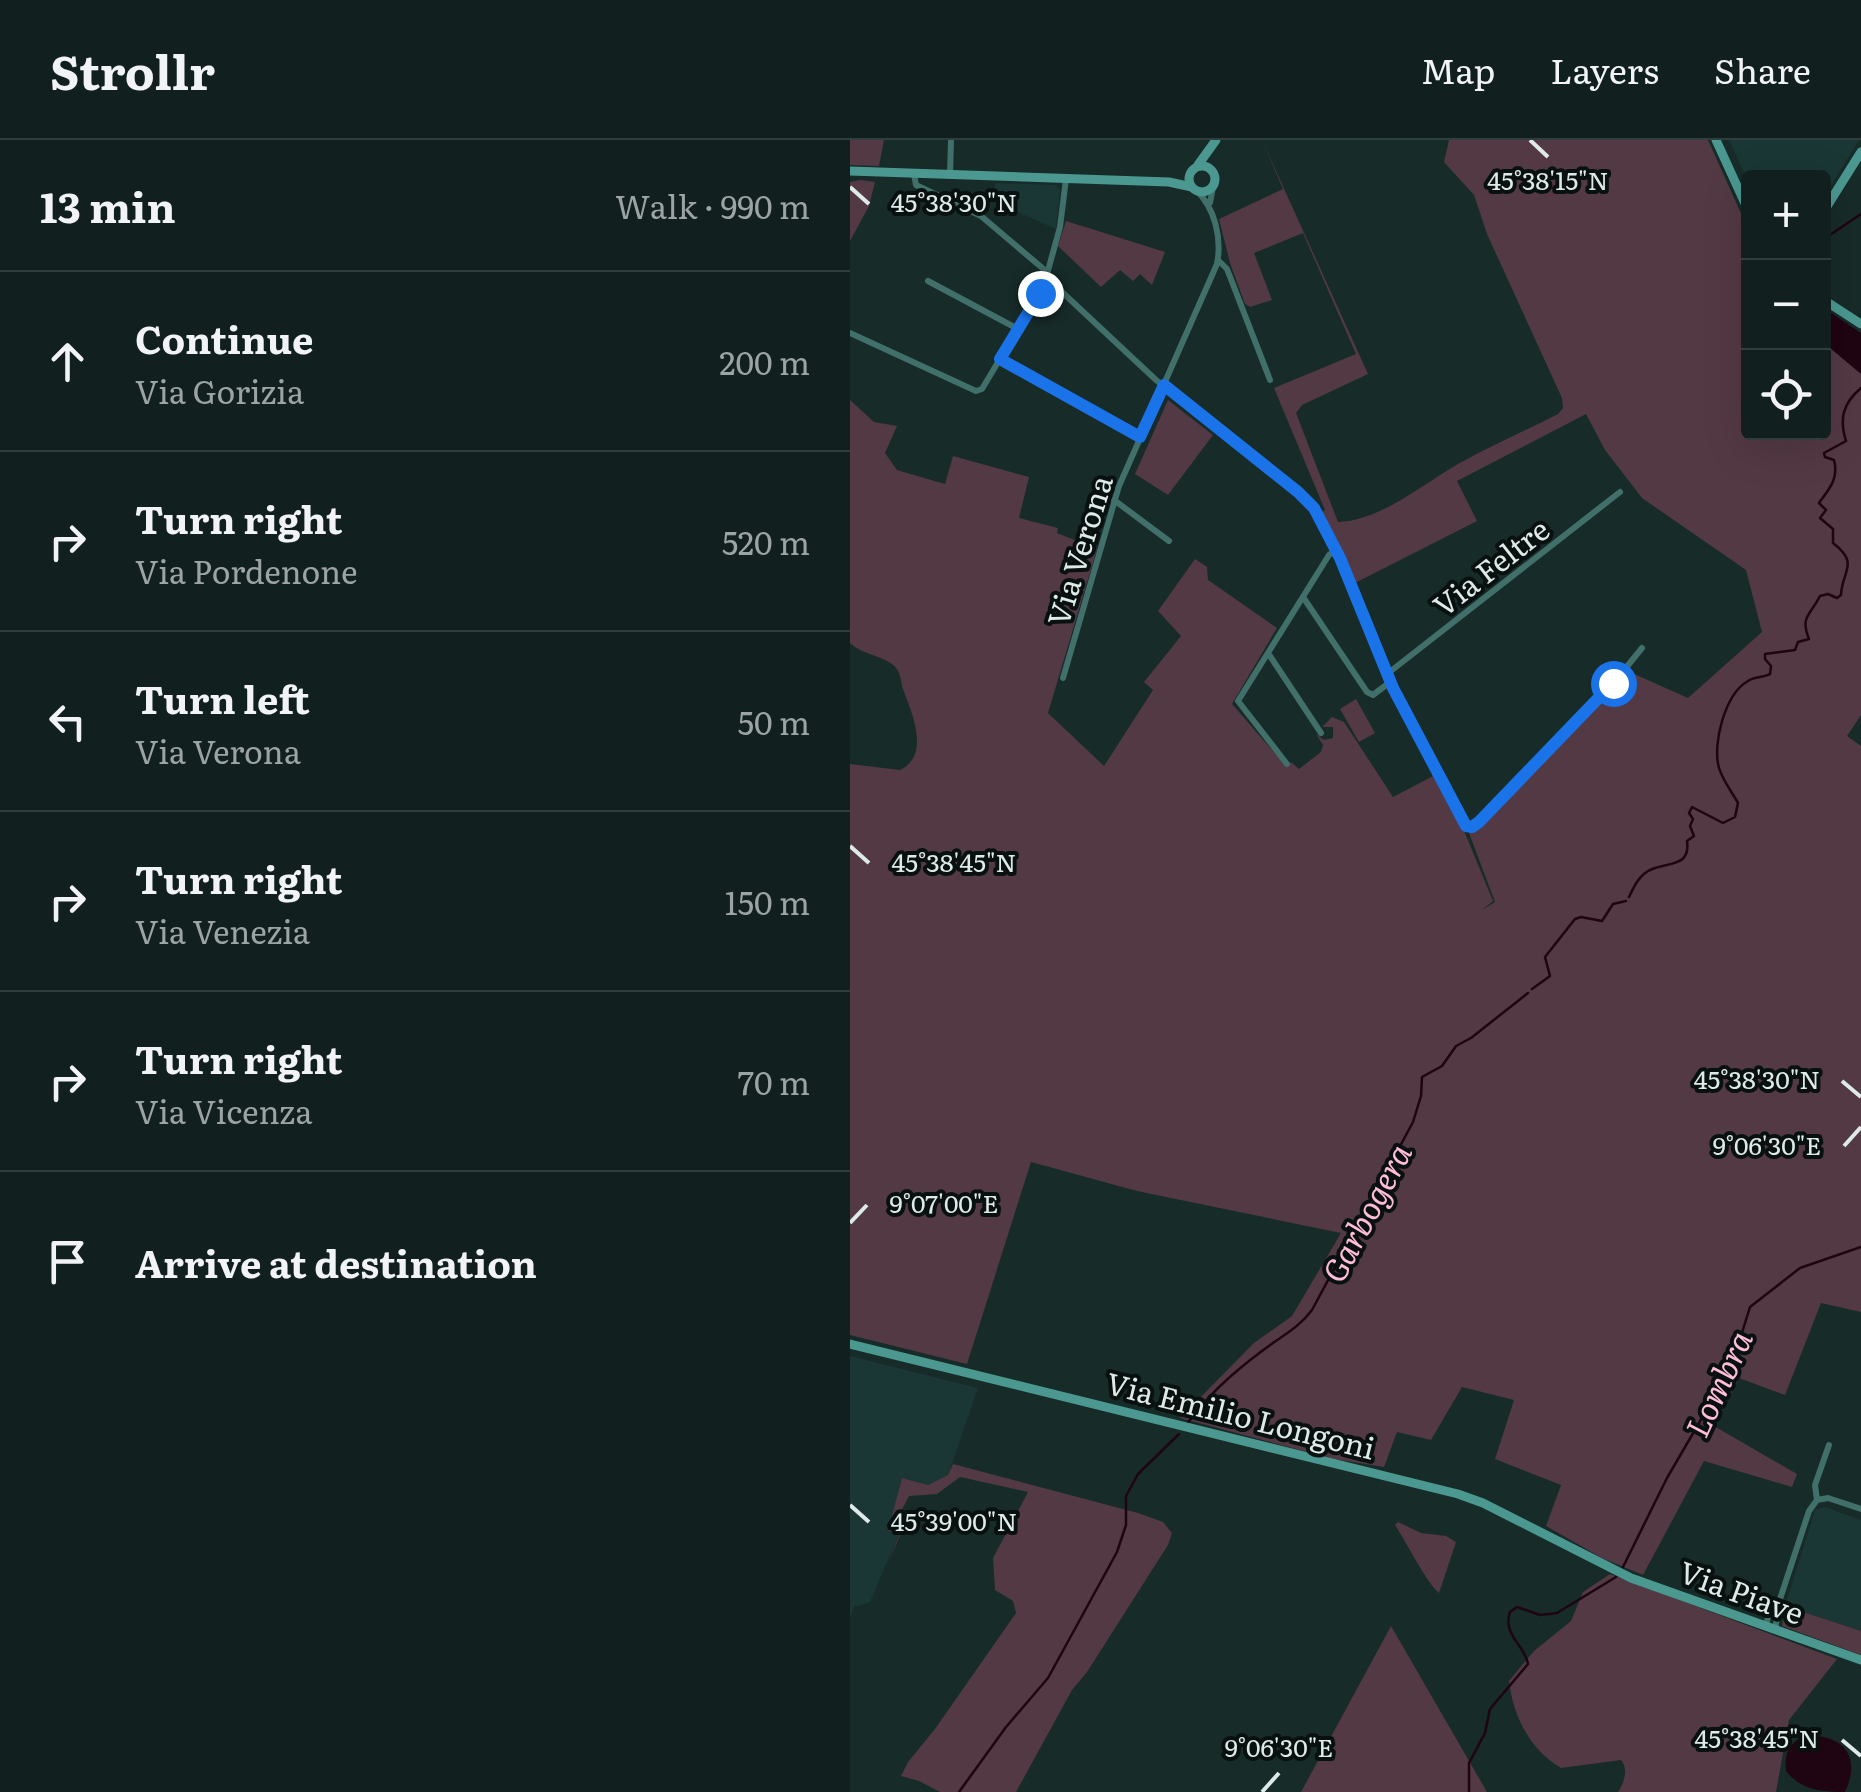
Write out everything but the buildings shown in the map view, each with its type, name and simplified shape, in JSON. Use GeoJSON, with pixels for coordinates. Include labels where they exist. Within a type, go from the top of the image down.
{"type":"FeatureCollection","features":[{"type":"Feature","properties":{"kind":"street"},"geometry":{"type":"LineString","coordinates":[[950,175],[951,140]]}},
{"type":"Feature","properties":{"kind":"street"},"geometry":{"type":"LineString","coordinates":[[1716,140],[1741,195]]}},
{"type":"Feature","properties":{"kind":"street"},"geometry":{"type":"LineString","coordinates":[[1212,214],[1189,180],[1215,142]]}},
{"type":"Feature","properties":{"kind":"street"},"geometry":{"type":"LineString","coordinates":[[1215,142],[1209,200],[1219,242],[1218,260],[1227,268],[1270,380]]}},
{"type":"Feature","properties":{"kind":"street"},"geometry":{"type":"LineString","coordinates":[[1831,200],[1861,152]]}},
{"type":"Feature","properties":{"kind":"street"},"geometry":{"type":"LineString","coordinates":[[1169,182],[1206,166],[1214,173]]}},
{"type":"Feature","properties":{"kind":"street"},"geometry":{"type":"LineString","coordinates":[[850,171],[1169,182],[1204,192],[1213,187]]}},
{"type":"Feature","properties":{"kind":"street"},"geometry":{"type":"LineString","coordinates":[[914,174],[916,186],[982,216],[1164,385],[1314,508],[1336,550],[1389,678],[1468,827],[1482,819],[1642,648]]}},
{"type":"Feature","properties":{"kind":"street"},"geometry":{"type":"LineString","coordinates":[[850,333],[978,391],[1047,274],[1060,228],[1066,179]]}},
{"type":"Feature","properties":{"kind":"street","name":"Via Verona"},"geometry":{"type":"LineString","coordinates":[[1063,678],[1114,500],[1218,260]]}},
{"type":"Feature","properties":{"kind":"street"},"geometry":{"type":"LineString","coordinates":[[928,281],[1018,329]]}},
{"type":"Feature","properties":{"kind":"street"},"geometry":{"type":"LineString","coordinates":[[1831,305],[1861,324]]}},
{"type":"Feature","properties":{"kind":"street"},"geometry":{"type":"LineString","coordinates":[[1000,359],[1140,437]]}},
{"type":"Feature","properties":{"kind":"street","name":"Via Feltre"},"geometry":{"type":"LineString","coordinates":[[1389,678],[1620,492]]}},
{"type":"Feature","properties":{"kind":"street"},"geometry":{"type":"LineString","coordinates":[[1114,500],[1169,541]]}},
{"type":"Feature","properties":{"kind":"street"},"geometry":{"type":"LineString","coordinates":[[1287,764],[1238,704],[1328,555],[1336,550]]}},
{"type":"Feature","properties":{"kind":"street"},"geometry":{"type":"LineString","coordinates":[[1302,597],[1367,692],[1374,694],[1389,678]]}},
{"type":"Feature","properties":{"kind":"street"},"geometry":{"type":"LineString","coordinates":[[1268,654],[1321,733]]}},
{"type":"Feature","properties":{"kind":"street","name":"Via Emilio Longoni"},"geometry":{"type":"LineString","coordinates":[[850,1344],[1458,1494],[1484,1503],[1607,1567]]}},
{"type":"Feature","properties":{"kind":"street"},"geometry":{"type":"LineString","coordinates":[[1817,1500],[1815,1485],[1829,1444]]}},
{"type":"Feature","properties":{"kind":"street"},"geometry":{"type":"LineString","coordinates":[[1771,1628],[1808,1510],[1817,1500],[1828,1498],[1861,1509]]}},
{"type":"Feature","properties":{"kind":"street","name":"Via Piave"},"geometry":{"type":"LineString","coordinates":[[1607,1567],[1861,1660]]}},
{"type":"Feature","properties":{"kind":"shaded area"},"geometry":{"type":"Polygon","coordinates":[[[850,140],[884,140],[879,166],[850,165],[850,140]]]}},
{"type":"Feature","properties":{"kind":"shaded area"},"geometry":{"type":"Polygon","coordinates":[[[1262,140],[1368,374],[1302,405],[1296,413],[1338,522],[1370,515],[1401,500],[1458,464],[1563,408],[1562,398],[1487,234],[1474,195],[1444,162],[1449,140],[1708,140],[1741,213],[1741,440],[1831,440],[1831,324],[1861,343],[1861,715],[1847,736],[1861,746],[1861,1312],[1821,1303],[1785,1395],[1739,1378],[1714,1426],[1797,1474],[1792,1487],[1704,1461],[1643,1575],[1602,1558],[1546,1526],[1561,1485],[1495,1459],[1514,1400],[1462,1387],[1431,1440],[1397,1432],[1384,1467],[1334,1459],[1180,1418],[1254,1343],[1292,1316],[1341,1233],[1137,1191],[1031,1162],[967,1364],[850,1335],[850,764],[900,770],[915,755],[917,734],[898,670],[850,643],[850,400],[874,422],[897,426],[885,453],[897,470],[945,484],[953,456],[1029,477],[1019,518],[1058,528],[1057,533],[1097,549],[1048,713],[1104,766],[1153,690],[1144,682],[1181,636],[1158,611],[1195,559],[1207,567],[1208,580],[1277,628],[1232,704],[1285,765],[1291,762],[1299,769],[1321,752],[1323,745],[1316,734],[1324,740],[1333,738],[1333,727],[1322,727],[1332,717],[1344,722],[1393,797],[1433,776],[1465,833],[1493,901],[1482,910],[1495,902],[1469,833],[1632,673],[1688,698],[1762,632],[1746,570],[1642,498],[1605,450],[1586,414],[1457,481],[1477,521],[1355,583],[1322,512],[1325,510],[1274,388],[1356,354],[1303,233],[1254,253],[1272,300],[1250,307],[1245,304],[1230,263],[1219,219],[1283,189],[1262,140]]]}},
{"type":"Feature","properties":{"kind":"shaded area"},"geometry":{"type":"Polygon","coordinates":[[[1729,140],[1859,140],[1831,186],[1831,170],[1743,170],[1729,140]]]}},
{"type":"Feature","properties":{"kind":"shaded area"},"geometry":{"type":"Polygon","coordinates":[[[850,182],[875,182],[869,206],[850,241],[850,182]]]}},
{"type":"Feature","properties":{"kind":"shaded area"},"geometry":{"type":"Polygon","coordinates":[[[995,183],[1056,185],[1060,190],[1056,229],[993,201],[995,183]]]}},
{"type":"Feature","properties":{"kind":"shaded area"},"geometry":{"type":"Polygon","coordinates":[[[1066,221],[1165,252],[1152,285],[1140,274],[1133,281],[1120,270],[1101,287],[1058,246],[1066,221]]]}},
{"type":"Feature","properties":{"kind":"shaded area"},"geometry":{"type":"Polygon","coordinates":[[[1831,313],[1861,333],[1861,374],[1831,349],[1831,313]]]}},
{"type":"Feature","properties":{"kind":"shaded area"},"geometry":{"type":"Polygon","coordinates":[[[1168,400],[1213,435],[1168,495],[1135,474],[1168,400]]]}},
{"type":"Feature","properties":{"kind":"shaded area"},"geometry":{"type":"Polygon","coordinates":[[[1356,699],[1375,733],[1359,742],[1340,709],[1356,699]]]}},
{"type":"Feature","properties":{"kind":"shaded area"},"geometry":{"type":"Polygon","coordinates":[[[850,1356],[978,1388],[948,1475],[928,1485],[902,1478],[889,1532],[899,1534],[870,1602],[854,1607],[850,1617],[850,1356]]]}},
{"type":"Feature","properties":{"kind":"shaded area"},"geometry":{"type":"Polygon","coordinates":[[[953,1464],[1138,1513],[1163,1522],[1172,1533],[1168,1545],[1072,1690],[1016,1792],[940,1792],[901,1776],[1016,1613],[1013,1601],[995,1590],[993,1558],[1028,1492],[960,1477],[937,1494],[909,1496],[894,1525],[901,1533],[888,1563],[899,1535],[888,1531],[902,1478],[928,1485],[948,1475],[953,1464]]]}},
{"type":"Feature","properties":{"kind":"shaded area"},"geometry":{"type":"Polygon","coordinates":[[[1825,1507],[1861,1520],[1861,1631],[1785,1606],[1815,1510],[1825,1507]]]}},
{"type":"Feature","properties":{"kind":"shaded area"},"geometry":{"type":"Polygon","coordinates":[[[1398,1522],[1456,1542],[1439,1593],[1395,1525],[1398,1522]]]}},
{"type":"Feature","properties":{"kind":"shaded area"},"geometry":{"type":"Polygon","coordinates":[[[1610,1574],[1837,1659],[1789,1720],[1776,1792],[1618,1792],[1625,1776],[1621,1760],[1561,1768],[1532,1742],[1514,1707],[1509,1681],[1534,1651],[1571,1621],[1583,1592],[1610,1574]]]}},
{"type":"Feature","properties":{"kind":"shaded area"},"geometry":{"type":"Polygon","coordinates":[[[1785,1606],[1861,1631],[1861,1655],[1782,1626],[1785,1606]]]}},
{"type":"Feature","properties":{"kind":"shaded area"},"geometry":{"type":"Polygon","coordinates":[[[1391,1626],[1487,1792],[1301,1792],[1391,1626]]]}},
{"type":"Feature","properties":{"kind":"shaded area"},"geometry":{"type":"Polygon","coordinates":[[[1809,1736],[1832,1740],[1846,1751],[1851,1769],[1845,1792],[1812,1789],[1786,1771],[1790,1748],[1797,1740],[1809,1736]]]}},
{"type":"Feature","properties":{"kind":"waterway"},"geometry":{"type":"LineString","coordinates":[[1831,234],[1861,214]]}},
{"type":"Feature","properties":{"kind":"waterway","name":"Garbogera"},"geometry":{"type":"LineString","coordinates":[[1629,897],[1645,873],[1685,856],[1687,841],[1694,836],[1689,813],[1692,807],[1723,823],[1735,817],[1738,803],[1717,758],[1727,708],[1740,687],[1753,678],[1770,674],[1765,654],[1795,650],[1798,642],[1809,639],[1807,616],[1820,596],[1841,595],[1848,562],[1833,543],[1833,529],[1820,518],[1826,510],[1819,503],[1835,473],[1834,460],[1824,453],[1846,441],[1844,412],[1861,388]]}},
{"type":"Feature","properties":{"kind":"waterway","name":"Garbogera"},"geometry":{"type":"LineString","coordinates":[[1532,989],[1550,976],[1545,957],[1575,919],[1602,921],[1613,904],[1626,901]]}},
{"type":"Feature","properties":{"kind":"waterway","name":"Garbogera"},"geometry":{"type":"LineString","coordinates":[[1187,1424],[1231,1376],[1312,1310],[1413,1122],[1422,1077],[1442,1066],[1456,1046],[1528,993]]}},
{"type":"Feature","properties":{"kind":"waterway","name":"Lombra"},"geometry":{"type":"LineString","coordinates":[[1622,1569],[1667,1478],[1731,1368],[1750,1307],[1800,1268],[1861,1247]]}},
{"type":"Feature","properties":{"kind":"waterway","name":"Garbogera"},"geometry":{"type":"LineString","coordinates":[[959,1792],[1048,1678],[1117,1552],[1126,1525],[1126,1496],[1138,1474],[1179,1434]]}},
{"type":"Feature","properties":{"kind":"waterway","name":"Lombra"},"geometry":{"type":"LineString","coordinates":[[1469,1792],[1469,1763],[1485,1733],[1490,1709],[1528,1664],[1511,1634],[1510,1612],[1517,1607],[1540,1615],[1557,1613],[1616,1577]]}},
{"type":"Feature","properties":{"kind":"route"},"geometry":{"type":"LineString","coordinates":[[1040,293],[1000,359],[1140,437],[1164,385],[1310,504],[1340,558],[1393,688],[1466,826],[1479,822],[1613,683]]}}]}
